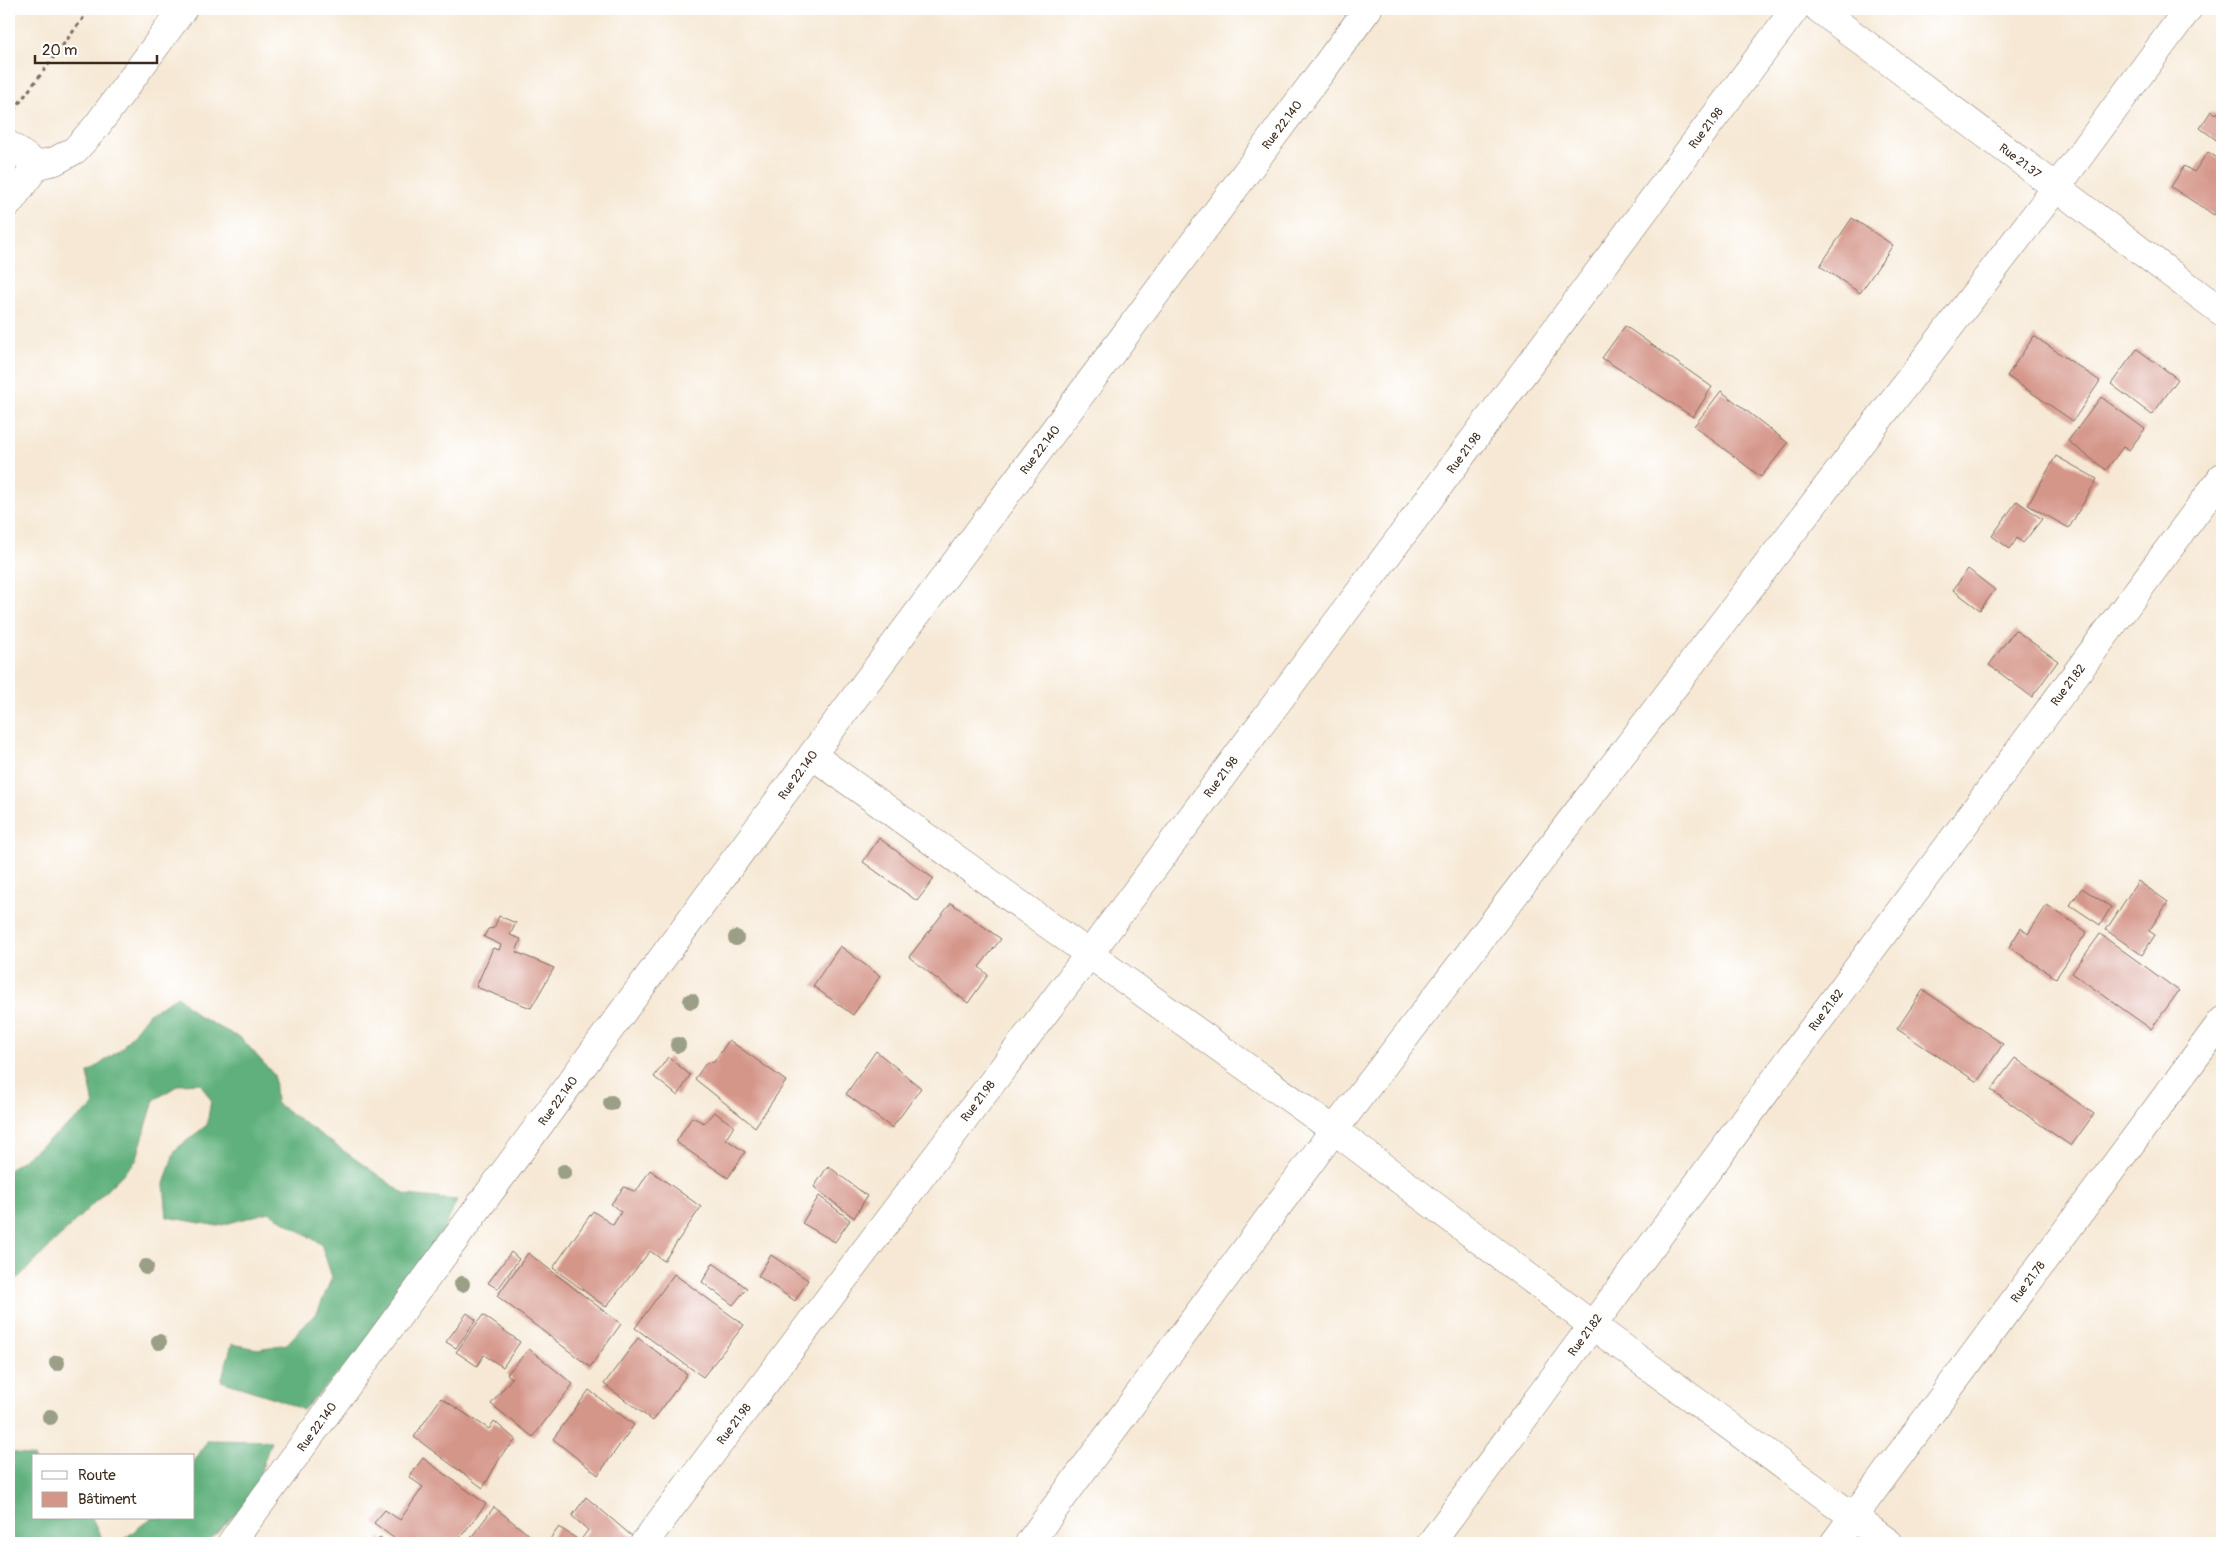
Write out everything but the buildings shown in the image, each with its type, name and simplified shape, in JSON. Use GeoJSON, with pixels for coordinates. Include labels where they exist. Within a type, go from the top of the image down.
{"type":"FeatureCollection","features":[{"type":"Feature","properties":{"kind":"street"},"geometry":{"type":"LineString","coordinates":[[9,203],[37,165],[55,161],[75,150],[96,127],[183,9]]}},
{"type":"Feature","properties":{"kind":"street","name":"Rue 22.140"},"geometry":{"type":"LineString","coordinates":[[231,1543],[812,755],[1368,9]]}},
{"type":"Feature","properties":{"kind":"street","name":"Rue 21.98"},"geometry":{"type":"LineString","coordinates":[[644,1543],[1090,954],[1795,9]]}},
{"type":"Feature","properties":{"kind":"street","name":"Rue 21.37"},"geometry":{"type":"LineString","coordinates":[[1819,9],[2222,312]]}},
{"type":"Feature","properties":{"kind":"street"},"geometry":{"type":"LineString","coordinates":[[1029,1543],[1334,1130],[2056,188],[2188,9]]}},
{"type":"Feature","properties":{"kind":"street"},"geometry":{"type":"LineString","coordinates":[[9,145],[37,165]]}},
{"type":"Feature","properties":{"kind":"street","name":"Rue 21.82"},"geometry":{"type":"LineString","coordinates":[[1431,1543],[2222,477]]}},
{"type":"Feature","properties":{"kind":"street"},"geometry":{"type":"LineString","coordinates":[[812,755],[1334,1130],[1592,1325],[1889,1543]]}},
{"type":"Feature","properties":{"kind":"street","name":"Rue 21.78"},"geometry":{"type":"LineString","coordinates":[[1834,1543],[2222,1021]]}},
{"type":"Feature","properties":{"kind":"path"},"geometry":{"type":"LineString","coordinates":[[9,117],[90,9]]}},
{"type":"Feature","properties":{"kind":"green space"},"geometry":{"type":"Polygon","coordinates":[[[178,996],[198,1016],[242,1039],[274,1075],[276,1103],[406,1195],[457,1200],[435,1251],[360,1351],[303,1410],[278,1399],[221,1381],[232,1344],[258,1349],[287,1344],[318,1311],[332,1277],[321,1244],[269,1212],[218,1226],[167,1217],[164,1184],[175,1150],[207,1125],[211,1100],[200,1083],[180,1084],[154,1100],[136,1161],[9,1287],[9,1170],[94,1106],[88,1073],[121,1049],[149,1013],[178,996]]]}},
{"type":"Feature","properties":{"kind":"green space"},"geometry":{"type":"Polygon","coordinates":[[[208,1440],[271,1441],[252,1497],[207,1543],[119,1543],[148,1520],[195,1520],[195,1460],[208,1440]]]}},
{"type":"Feature","properties":{"kind":"green space"},"geometry":{"type":"Polygon","coordinates":[[[9,1451],[32,1457],[32,1520],[93,1520],[104,1543],[9,1543],[9,1451]]]}}]}
